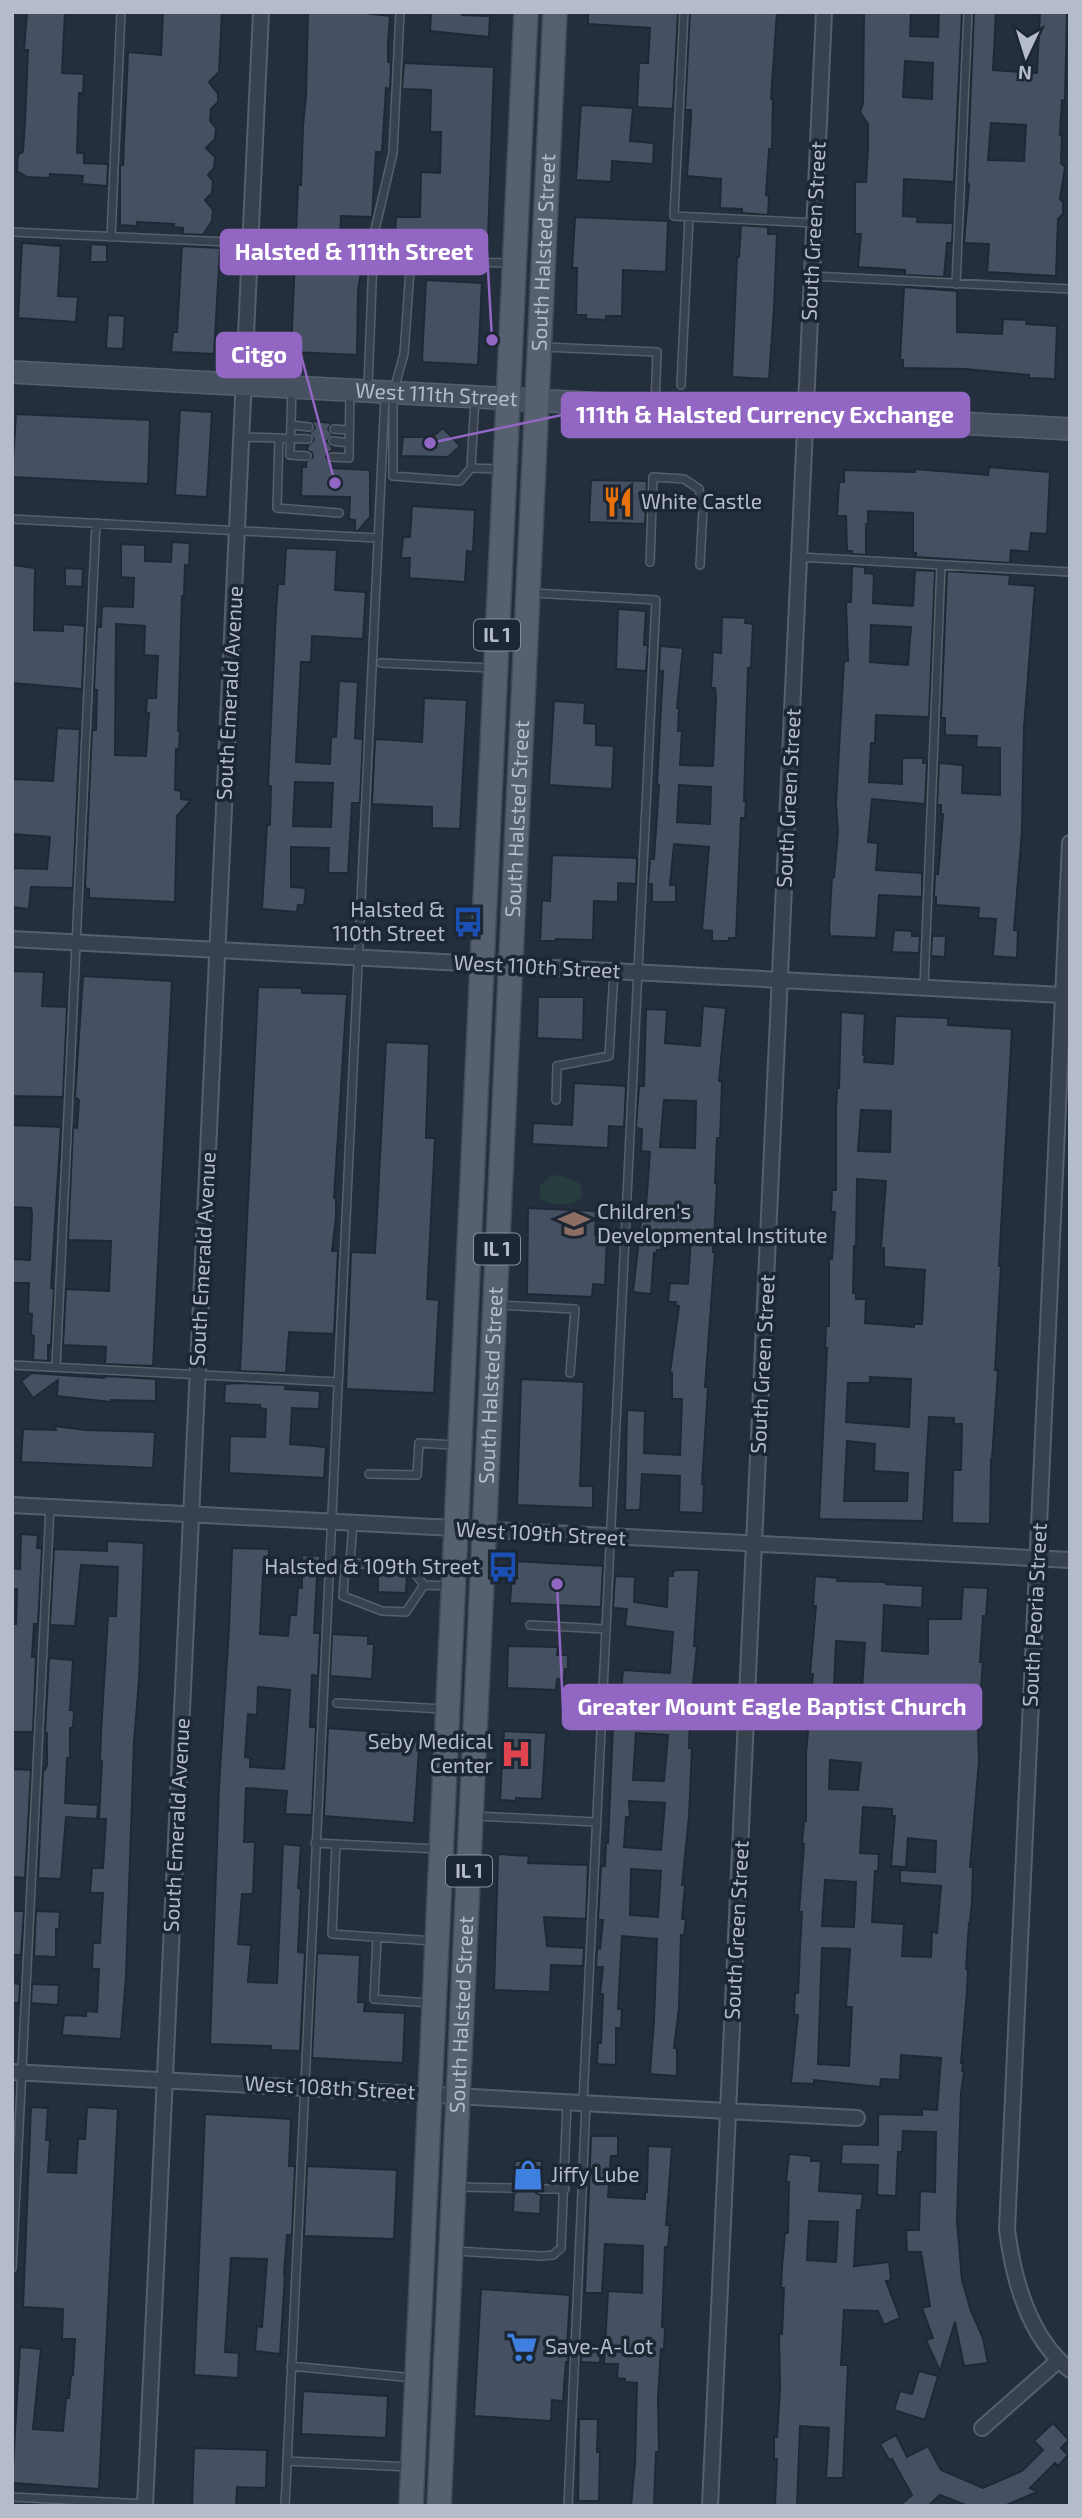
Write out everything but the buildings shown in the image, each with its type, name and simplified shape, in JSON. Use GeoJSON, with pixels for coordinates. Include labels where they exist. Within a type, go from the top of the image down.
{"type":"FeatureCollection","features":[{"type":"Feature","properties":{"kind":"main road","name":"South Halsted Street"},"geometry":{"type":"LineString","coordinates":[[411,2506],[526,12]]}},
{"type":"Feature","properties":{"kind":"main road","name":"South Halsted Street"},"geometry":{"type":"LineString","coordinates":[[439,2506],[555,12]]}},
{"type":"Feature","properties":{"kind":"main road","name":"West 111th Street"},"geometry":{"type":"LineString","coordinates":[[12,372],[1070,429]]}},
{"type":"Feature","properties":{"kind":"street","name":"South Emerald Avenue"},"geometry":{"type":"LineString","coordinates":[[145,2505],[261,12]]}},
{"type":"Feature","properties":{"kind":"street","name":"South Green Street"},"geometry":{"type":"LineString","coordinates":[[710,2506],[824,12]]}},
{"type":"Feature","properties":{"kind":"street","name":"South Peoria Street"},"geometry":{"type":"LineString","coordinates":[[1064,2366],[1038,2332],[1023,2298],[1011,2262],[1007,2229],[1070,843]]}},
{"type":"Feature","properties":{"kind":"street","name":"West 110th Street"},"geometry":{"type":"LineString","coordinates":[[12,939],[1062,995]]}},
{"type":"Feature","properties":{"kind":"street","name":"West 109th Street"},"geometry":{"type":"LineString","coordinates":[[12,1505],[1070,1560]]}},
{"type":"Feature","properties":{"kind":"street","name":"West 108th Street"},"geometry":{"type":"LineString","coordinates":[[17,2072],[858,2118]]}},
{"type":"Feature","properties":{"kind":"street"},"geometry":{"type":"LineString","coordinates":[[982,2428],[1064,2366]]}},
{"type":"Feature","properties":{"kind":"lane"},"geometry":{"type":"LineString","coordinates":[[111,237],[121,12]]}},
{"type":"Feature","properties":{"kind":"lane"},"geometry":{"type":"LineString","coordinates":[[285,2506],[378,538],[374,234],[393,153],[400,12]]}},
{"type":"Feature","properties":{"kind":"lane"},"geometry":{"type":"LineString","coordinates":[[684,12],[674,216],[815,223]]}},
{"type":"Feature","properties":{"kind":"lane"},"geometry":{"type":"LineString","coordinates":[[956,284],[968,12]]}},
{"type":"Feature","properties":{"kind":"lane"},"geometry":{"type":"LineString","coordinates":[[681,385],[689,217]]}},
{"type":"Feature","properties":{"kind":"lane"},"geometry":{"type":"LineString","coordinates":[[12,232],[250,243]]}},
{"type":"Feature","properties":{"kind":"lane"},"geometry":{"type":"LineString","coordinates":[[332,457],[349,458],[349,430],[404,354],[410,270],[416,261],[514,264]]}},
{"type":"Feature","properties":{"kind":"lane"},"geometry":{"type":"LineString","coordinates":[[812,276],[1070,289]]}},
{"type":"Feature","properties":{"kind":"lane"},"geometry":{"type":"LineString","coordinates":[[540,347],[657,352],[655,407]]}},
{"type":"Feature","properties":{"kind":"lane"},"geometry":{"type":"LineString","coordinates":[[292,387],[290,455],[307,456]]}},
{"type":"Feature","properties":{"kind":"lane"},"geometry":{"type":"LineString","coordinates":[[374,392],[393,476],[460,481],[471,468],[475,397]]}},
{"type":"Feature","properties":{"kind":"lane"},"geometry":{"type":"LineString","coordinates":[[291,425],[309,427]]}},
{"type":"Feature","properties":{"kind":"lane"},"geometry":{"type":"LineString","coordinates":[[334,429],[349,430]]}},
{"type":"Feature","properties":{"kind":"lane"},"geometry":{"type":"LineString","coordinates":[[242,437],[308,439]]}},
{"type":"Feature","properties":{"kind":"lane"},"geometry":{"type":"LineString","coordinates":[[279,438],[277,508],[339,513]]}},
{"type":"Feature","properties":{"kind":"lane"},"geometry":{"type":"LineString","coordinates":[[333,441],[349,443]]}},
{"type":"Feature","properties":{"kind":"lane"},"geometry":{"type":"LineString","coordinates":[[471,468],[505,470]]}},
{"type":"Feature","properties":{"kind":"lane"},"geometry":{"type":"LineString","coordinates":[[650,562],[653,477],[684,479],[699,489],[703,509],[700,565]]}},
{"type":"Feature","properties":{"kind":"lane"},"geometry":{"type":"LineString","coordinates":[[12,519],[378,538]]}},
{"type":"Feature","properties":{"kind":"lane"},"geometry":{"type":"LineString","coordinates":[[56,1367],[96,523]]}},
{"type":"Feature","properties":{"kind":"lane"},"geometry":{"type":"LineString","coordinates":[[799,557],[1070,572]]}},
{"type":"Feature","properties":{"kind":"lane"},"geometry":{"type":"LineString","coordinates":[[924,988],[941,565]]}},
{"type":"Feature","properties":{"kind":"lane"},"geometry":{"type":"LineString","coordinates":[[528,593],[656,600],[596,1822],[568,2506]]}},
{"type":"Feature","properties":{"kind":"lane"},"geometry":{"type":"LineString","coordinates":[[381,663],[496,668]]}},
{"type":"Feature","properties":{"kind":"lane"},"geometry":{"type":"LineString","coordinates":[[556,1100],[557,1066],[608,1056],[614,971]]}},
{"type":"Feature","properties":{"kind":"lane"},"geometry":{"type":"LineString","coordinates":[[495,1305],[575,1309],[570,1373]]}},
{"type":"Feature","properties":{"kind":"lane"},"geometry":{"type":"LineString","coordinates":[[12,1365],[338,1382]]}},
{"type":"Feature","properties":{"kind":"lane"},"geometry":{"type":"LineString","coordinates":[[369,1474],[418,1475],[419,1443],[460,1445]]}},
{"type":"Feature","properties":{"kind":"lane"},"geometry":{"type":"LineString","coordinates":[[12,2268],[17,2072],[50,1507]]}},
{"type":"Feature","properties":{"kind":"lane"},"geometry":{"type":"LineString","coordinates":[[350,1563],[353,1524]]}},
{"type":"Feature","properties":{"kind":"lane"},"geometry":{"type":"LineString","coordinates":[[424,1585],[407,1612],[382,1611],[343,1596],[345,1567],[350,1563],[410,1567],[424,1585],[453,1587]]}},
{"type":"Feature","properties":{"kind":"lane"},"geometry":{"type":"LineString","coordinates":[[530,1625],[606,1629]]}},
{"type":"Feature","properties":{"kind":"lane"},"geometry":{"type":"LineString","coordinates":[[337,1703],[447,1709]]}},
{"type":"Feature","properties":{"kind":"lane"},"geometry":{"type":"LineString","coordinates":[[472,1816],[596,1822]]}},
{"type":"Feature","properties":{"kind":"lane"},"geometry":{"type":"LineString","coordinates":[[315,1843],[441,1849]]}},
{"type":"Feature","properties":{"kind":"lane"},"geometry":{"type":"LineString","coordinates":[[336,1844],[332,1934],[437,1941]]}},
{"type":"Feature","properties":{"kind":"lane"},"geometry":{"type":"LineString","coordinates":[[377,1937],[374,1999],[434,2003]]}},
{"type":"Feature","properties":{"kind":"lane"},"geometry":{"type":"LineString","coordinates":[[451,2250],[541,2256],[553,2255],[561,2248],[567,2101]]}},
{"type":"Feature","properties":{"kind":"lane"},"geometry":{"type":"LineString","coordinates":[[454,2187],[514,2188]]}},
{"type":"Feature","properties":{"kind":"lane"},"geometry":{"type":"LineString","coordinates":[[541,2189],[565,2189]]}},
{"type":"Feature","properties":{"kind":"lane"},"geometry":{"type":"LineString","coordinates":[[291,2366],[417,2378]]}},
{"type":"Feature","properties":{"kind":"lane"},"geometry":{"type":"LineString","coordinates":[[287,2461],[413,2467]]}},
{"type":"Feature","properties":{"kind":"lane"},"geometry":{"type":"LineString","coordinates":[[12,2497],[145,2505]]}},
{"type":"Feature","properties":{"kind":"green space"},"geometry":{"type":"Polygon","coordinates":[[[559,1175],[580,1183],[583,1196],[579,1200],[562,1204],[550,1203],[540,1198],[540,1186],[551,1176],[559,1175]]]}},
{"type":"Feature","properties":{"kind":"place","name":"Halsted & 111th Street"},"geometry":{"type":"Point","coordinates":[492,340]}},
{"type":"Feature","properties":{"kind":"place","name":"111th & Halsted Currency Exchange"},"geometry":{"type":"Point","coordinates":[430,443]}},
{"type":"Feature","properties":{"kind":"place","name":"Citgo"},"geometry":{"type":"Point","coordinates":[335,483]}},
{"type":"Feature","properties":{"kind":"place","name":"White Castle"},"geometry":{"type":"Point","coordinates":[618,502]}},
{"type":"Feature","properties":{"kind":"place","name":"Halsted & 110th Street"},"geometry":{"type":"Point","coordinates":[468,922]}},
{"type":"Feature","properties":{"kind":"place","name":"Children's Developmental Institute"},"geometry":{"type":"Point","coordinates":[574,1224]}},
{"type":"Feature","properties":{"kind":"place","name":"Halsted & 109th Street"},"geometry":{"type":"Point","coordinates":[503,1567]}},
{"type":"Feature","properties":{"kind":"place","name":"Greater Mount Eagle Baptist Church"},"geometry":{"type":"Point","coordinates":[557,1584]}},
{"type":"Feature","properties":{"kind":"place","name":"Seby Medical Center"},"geometry":{"type":"Point","coordinates":[516,1754]}},
{"type":"Feature","properties":{"kind":"place","name":"Jiffy Lube"},"geometry":{"type":"Point","coordinates":[528,2175]}},
{"type":"Feature","properties":{"kind":"place","name":"Save-A-Lot"},"geometry":{"type":"Point","coordinates":[522,2347]}}]}
